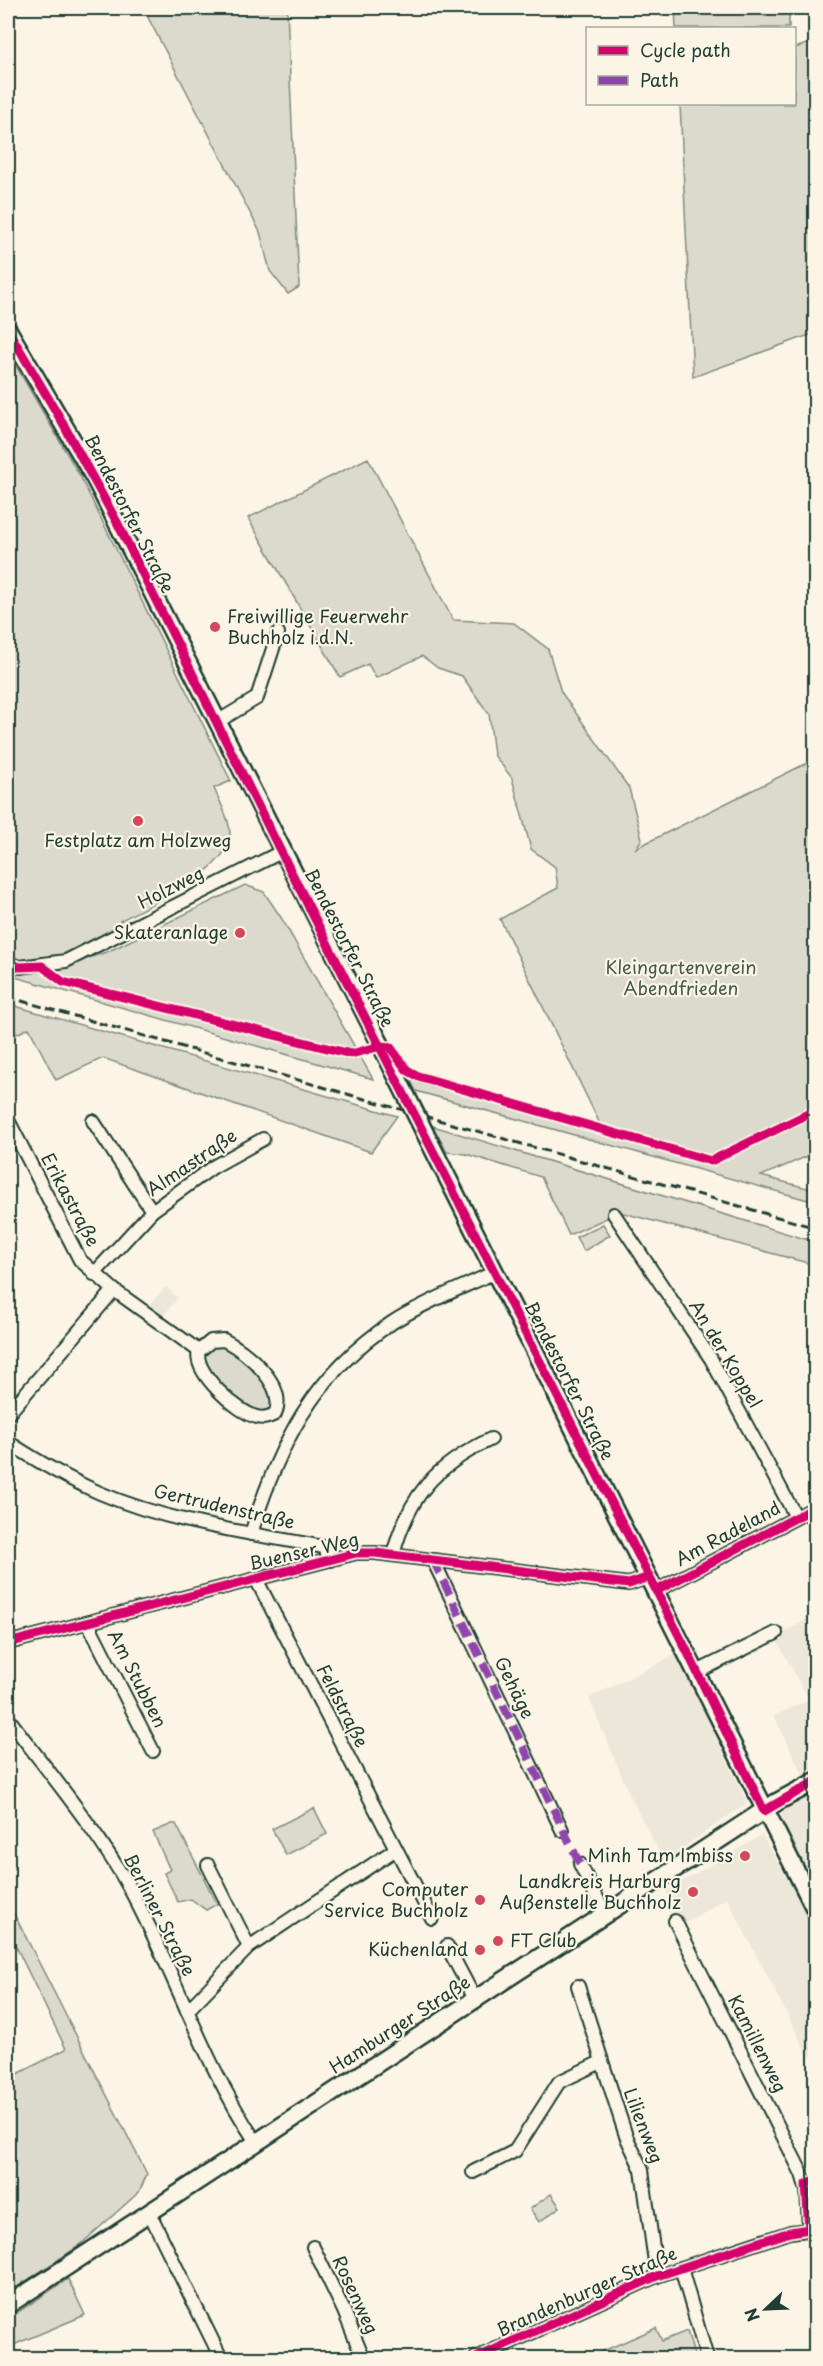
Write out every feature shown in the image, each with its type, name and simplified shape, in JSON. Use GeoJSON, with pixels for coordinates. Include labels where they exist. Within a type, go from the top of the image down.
{"type":"FeatureCollection","features":[{"type":"Feature","properties":{"kind":"street","name":"Bendestorfer Straße"},"geometry":{"type":"LineString","coordinates":[[8,330],[94,477],[816,1911]]}},
{"type":"Feature","properties":{"kind":"street"},"geometry":{"type":"LineString","coordinates":[[217,722],[257,698],[278,633]]}},
{"type":"Feature","properties":{"kind":"street","name":"Holzweg"},"geometry":{"type":"LineString","coordinates":[[8,963],[20,967],[66,961],[281,852]]}},
{"type":"Feature","properties":{"kind":"street","name":"Erikastraße"},"geometry":{"type":"LineString","coordinates":[[8,1120],[80,1260],[114,1290],[199,1351]]}},
{"type":"Feature","properties":{"kind":"street"},"geometry":{"type":"LineString","coordinates":[[93,1121],[152,1211]]}},
{"type":"Feature","properties":{"kind":"street","name":"Almastraße"},"geometry":{"type":"LineString","coordinates":[[94,1274],[152,1211],[213,1167],[263,1138]]}},
{"type":"Feature","properties":{"kind":"street","name":"An der Koppel"},"geometry":{"type":"LineString","coordinates":[[614,1214],[711,1359],[796,1517]]}},
{"type":"Feature","properties":{"kind":"street"},"geometry":{"type":"LineString","coordinates":[[251,1534],[267,1481],[294,1425],[316,1390],[348,1357],[393,1322],[495,1272]]}},
{"type":"Feature","properties":{"kind":"street"},"geometry":{"type":"LineString","coordinates":[[8,1414],[114,1290]]}},
{"type":"Feature","properties":{"kind":"street"},"geometry":{"type":"LineString","coordinates":[[275,1414],[278,1398],[270,1382],[234,1345],[224,1340],[211,1341],[199,1351],[198,1365],[222,1394],[256,1417],[275,1414],[294,1425]]}},
{"type":"Feature","properties":{"kind":"street"},"geometry":{"type":"LineString","coordinates":[[393,1556],[409,1509],[427,1482],[448,1463],[491,1439]]}},
{"type":"Feature","properties":{"kind":"street","name":"Gertrudenstraße"},"geometry":{"type":"LineString","coordinates":[[8,1442],[47,1467],[101,1494],[168,1516],[324,1547],[332,1560]]}},
{"type":"Feature","properties":{"kind":"street","name":"Am Radeland"},"geometry":{"type":"LineString","coordinates":[[653,1584],[816,1506]]}},
{"type":"Feature","properties":{"kind":"street","name":"Buenser Weg"},"geometry":{"type":"LineString","coordinates":[[8,1643],[356,1553],[629,1584],[653,1584]]}},
{"type":"Feature","properties":{"kind":"street","name":"Gehäge"},"geometry":{"type":"LineString","coordinates":[[432,1560],[562,1830]]}},
{"type":"Feature","properties":{"kind":"street","name":"Feldstraße"},"geometry":{"type":"LineString","coordinates":[[256,1579],[432,1918]]}},
{"type":"Feature","properties":{"kind":"street","name":"Am Stubben"},"geometry":{"type":"LineString","coordinates":[[88,1623],[153,1751]]}},
{"type":"Feature","properties":{"kind":"street"},"geometry":{"type":"LineString","coordinates":[[697,1672],[776,1633]]}},
{"type":"Feature","properties":{"kind":"street","name":"Berliner Straße"},"geometry":{"type":"LineString","coordinates":[[8,1718],[98,1839],[127,1884],[217,2078],[256,2142]]}},
{"type":"Feature","properties":{"kind":"street","name":"Hamburger Straße"},"geometry":{"type":"LineString","coordinates":[[8,2305],[605,1914],[764,1811],[816,1781]]}},
{"type":"Feature","properties":{"kind":"street"},"geometry":{"type":"LineString","coordinates":[[187,2011],[249,1947],[396,1849]]}},
{"type":"Feature","properties":{"kind":"street"},"geometry":{"type":"LineString","coordinates":[[580,1864],[605,1914]]}},
{"type":"Feature","properties":{"kind":"street"},"geometry":{"type":"LineString","coordinates":[[208,1865],[249,1947]]}},
{"type":"Feature","properties":{"kind":"street","name":"Kamillenweg"},"geometry":{"type":"LineString","coordinates":[[675,1921],[802,2174],[807,2191],[812,2229]]}},
{"type":"Feature","properties":{"kind":"street"},"geometry":{"type":"LineString","coordinates":[[447,1946],[475,1999]]}},
{"type":"Feature","properties":{"kind":"street","name":"Lilienweg"},"geometry":{"type":"LineString","coordinates":[[578,1986],[626,2136],[642,2170],[657,2276]]}},
{"type":"Feature","properties":{"kind":"street"},"geometry":{"type":"LineString","coordinates":[[473,2172],[515,2151],[559,2082],[601,2062]]}},
{"type":"Feature","properties":{"kind":"street"},"geometry":{"type":"LineString","coordinates":[[148,2212],[221,2358]]}},
{"type":"Feature","properties":{"kind":"street","name":"Brandenburger Straße"},"geometry":{"type":"LineString","coordinates":[[476,2358],[657,2276],[790,2232],[812,2229]]}},
{"type":"Feature","properties":{"kind":"street","name":"Rosenweg"},"geometry":{"type":"LineString","coordinates":[[313,2247],[344,2310],[363,2358]]}},
{"type":"Feature","properties":{"kind":"street"},"geometry":{"type":"LineString","coordinates":[[681,2268],[707,2358]]}},
{"type":"Feature","properties":{"kind":"shaded area"},"geometry":{"type":"Polygon","coordinates":[[[166,1287],[178,1298],[160,1320],[149,1310],[152,1307],[150,1304],[166,1287]]]}},
{"type":"Feature","properties":{"kind":"shaded area"},"geometry":{"type":"Polygon","coordinates":[[[815,1615],[815,1771],[804,1777],[774,1716],[809,1700],[775,1637],[815,1615]]]}},
{"type":"Feature","properties":{"kind":"shaded area"},"geometry":{"type":"Polygon","coordinates":[[[677,1654],[747,1803],[664,1861],[631,1798],[589,1698],[677,1654]]]}},
{"type":"Feature","properties":{"kind":"shaded area"},"geometry":{"type":"Polygon","coordinates":[[[815,1793],[815,1872],[808,1876],[780,1818],[784,1811],[815,1793]]]}},
{"type":"Feature","properties":{"kind":"shaded area"},"geometry":{"type":"Polygon","coordinates":[[[762,1835],[815,1925],[815,2054],[809,2057],[727,1898],[683,1924],[666,1891],[762,1835]]]}},
{"type":"Feature","properties":{"kind":"green space"},"geometry":{"type":"Polygon","coordinates":[[[143,8],[287,8],[299,287],[288,294],[270,271],[260,232],[143,8]]]}},
{"type":"Feature","properties":{"kind":"green space"},"geometry":{"type":"Polygon","coordinates":[[[675,8],[789,8],[789,27],[676,27],[675,8]]]}},
{"type":"Feature","properties":{"kind":"green space"},"geometry":{"type":"Polygon","coordinates":[[[815,41],[815,333],[693,377],[680,105],[796,105],[796,48],[815,41]]]}},
{"type":"Feature","properties":{"kind":"green space"},"geometry":{"type":"Polygon","coordinates":[[[8,352],[80,476],[231,781],[214,788],[226,815],[230,836],[222,855],[211,867],[182,888],[120,921],[125,932],[90,949],[19,970],[60,968],[109,951],[245,885],[264,892],[282,919],[373,1079],[8,975],[8,352]]]}},
{"type":"Feature","properties":{"kind":"green space","name":"Kleingartenverein Abendfrieden"},"geometry":{"type":"Polygon","coordinates":[[[368,458],[453,620],[514,623],[548,649],[561,692],[629,788],[642,839],[636,848],[815,759],[815,1153],[761,1176],[815,1190],[815,1202],[416,1091],[395,1050],[407,1070],[418,1076],[603,1130],[500,919],[558,888],[555,867],[531,849],[512,778],[494,755],[489,714],[462,676],[438,668],[422,656],[376,678],[368,664],[340,677],[248,518],[368,458]]]}},
{"type":"Feature","properties":{"kind":"green space"},"geometry":{"type":"Polygon","coordinates":[[[8,1004],[397,1116],[371,1152],[103,1058],[56,1080],[29,1028],[8,1038],[8,1004]]]}},
{"type":"Feature","properties":{"kind":"green space"},"geometry":{"type":"Polygon","coordinates":[[[433,1126],[815,1242],[815,1265],[620,1212],[569,1235],[541,1177],[466,1154],[447,1152],[433,1126]]]}},
{"type":"Feature","properties":{"kind":"green space"},"geometry":{"type":"Polygon","coordinates":[[[603,1224],[610,1235],[584,1251],[576,1237],[603,1224]]]}},
{"type":"Feature","properties":{"kind":"green space"},"geometry":{"type":"Polygon","coordinates":[[[217,1340],[261,1370],[278,1408],[264,1418],[222,1394],[199,1351],[217,1340]]]}},
{"type":"Feature","properties":{"kind":"green space"},"geometry":{"type":"Polygon","coordinates":[[[314,1808],[327,1834],[286,1855],[272,1829],[314,1808]]]}},
{"type":"Feature","properties":{"kind":"green space"},"geometry":{"type":"Polygon","coordinates":[[[176,1824],[217,1904],[206,1910],[191,1899],[178,1902],[164,1873],[170,1870],[153,1832],[176,1824]]]}},
{"type":"Feature","properties":{"kind":"green space"},"geometry":{"type":"Polygon","coordinates":[[[8,1902],[147,2174],[139,2192],[79,2246],[8,2293],[8,2079],[66,2049],[8,1930],[8,1902]]]}},
{"type":"Feature","properties":{"kind":"green space"},"geometry":{"type":"Polygon","coordinates":[[[551,2194],[560,2207],[539,2222],[530,2209],[551,2194]]]}},
{"type":"Feature","properties":{"kind":"green space"},"geometry":{"type":"Polygon","coordinates":[[[68,2279],[85,2315],[11,2346],[8,2336],[8,2319],[68,2279]]]}},
{"type":"Feature","properties":{"kind":"green space"},"geometry":{"type":"Polygon","coordinates":[[[656,2328],[662,2341],[687,2331],[695,2358],[587,2358],[656,2328]]]}},
{"type":"Feature","properties":{"kind":"railway"},"geometry":{"type":"LineString","coordinates":[[8,997],[816,1228]]}},
{"type":"Feature","properties":{"kind":"marked path"},"geometry":{"type":"LineString","coordinates":[[433,1560],[580,1864]]}},
{"type":"Feature","properties":{"kind":"cycle path"},"geometry":{"type":"LineString","coordinates":[[8,330],[118,524],[281,852],[688,1653],[764,1811],[816,1781]]}},
{"type":"Feature","properties":{"kind":"cycle path"},"geometry":{"type":"LineString","coordinates":[[8,963],[20,967],[42,966],[63,982],[351,1054],[381,1046],[390,1047],[407,1070],[418,1076],[711,1161],[816,1110]]}},
{"type":"Feature","properties":{"kind":"cycle path"},"geometry":{"type":"LineString","coordinates":[[656,1591],[816,1507]]}},
{"type":"Feature","properties":{"kind":"cycle path"},"geometry":{"type":"LineString","coordinates":[[8,1643],[356,1553],[375,1553],[629,1584],[649,1577]]}},
{"type":"Feature","properties":{"kind":"cycle path"},"geometry":{"type":"LineString","coordinates":[[476,2358],[657,2276],[790,2232],[809,2229],[806,2184],[816,2181]]}},
{"type":"Feature","properties":{"kind":"place","name":"Freiwillige Feuerwehr Buchholz i.d.N."},"geometry":{"type":"Point","coordinates":[215,627]}},
{"type":"Feature","properties":{"kind":"place","name":"Festplatz am Holzweg"},"geometry":{"type":"Point","coordinates":[138,821]}},
{"type":"Feature","properties":{"kind":"place","name":"Skateranlage"},"geometry":{"type":"Point","coordinates":[240,933]}},
{"type":"Feature","properties":{"kind":"place","name":"Minh Tam Imbiss"},"geometry":{"type":"Point","coordinates":[745,1856]}},
{"type":"Feature","properties":{"kind":"place","name":"Landkreis Harburg Außenstelle Buchholz"},"geometry":{"type":"Point","coordinates":[693,1892]}},
{"type":"Feature","properties":{"kind":"place","name":"Computer Service Buchholz"},"geometry":{"type":"Point","coordinates":[480,1900]}},
{"type":"Feature","properties":{"kind":"place","name":"FT Club"},"geometry":{"type":"Point","coordinates":[498,1941]}},
{"type":"Feature","properties":{"kind":"place","name":"Küchenland"},"geometry":{"type":"Point","coordinates":[480,1950]}}]}
